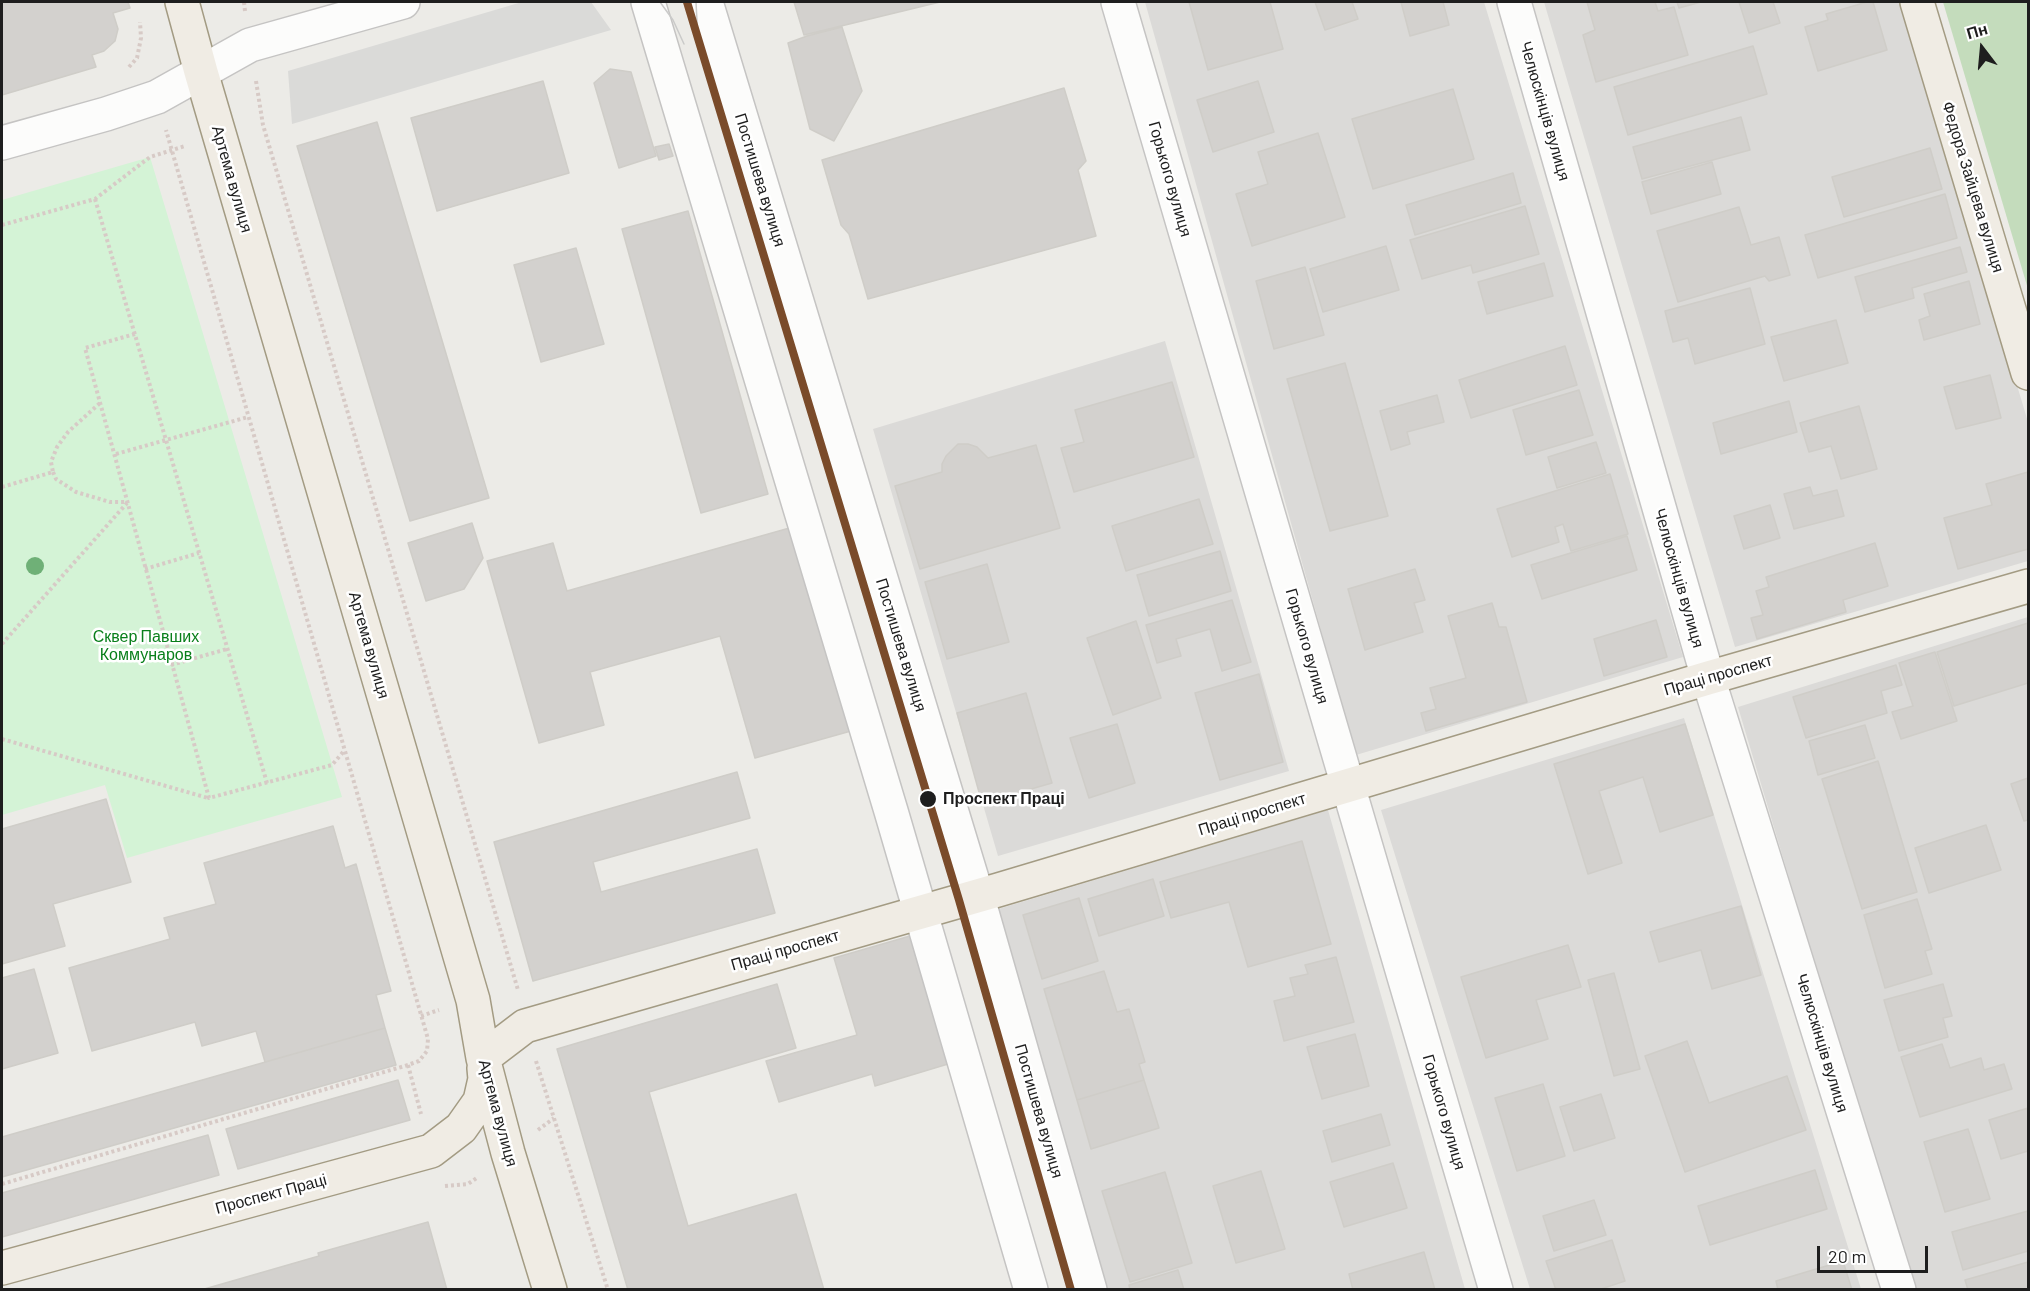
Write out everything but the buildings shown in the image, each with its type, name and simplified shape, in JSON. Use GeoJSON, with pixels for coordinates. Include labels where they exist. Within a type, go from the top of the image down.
{"type":"FeatureCollection","features":[{"type":"Feature","properties":{"kind":"main road","name":"Артема вулиця"},"geometry":{"type":"LineString","coordinates":[[182,2],[473,1000],[483,1058],[508,1153],[550,1290]]}},
{"type":"Feature","properties":{"kind":"main road","name":"Федора Зайцева вулиця"},"geometry":{"type":"LineString","coordinates":[[1917,2],[2028,373]]}},
{"type":"Feature","properties":{"kind":"main road","name":"Праці проспект"},"geometry":{"type":"LineString","coordinates":[[483,1058],[525,1026],[2028,586]]}},
{"type":"Feature","properties":{"kind":"main road","name":"Проспект Праці"},"geometry":{"type":"LineString","coordinates":[[2,1268],[431,1150],[461,1128],[480,1101],[485,1079],[483,1058]]}},
{"type":"Feature","properties":{"kind":"street"},"geometry":{"type":"LineString","coordinates":[[2,144],[157,97],[250,45],[403,2]]}},
{"type":"Feature","properties":{"kind":"street"},"geometry":{"type":"LineString","coordinates":[[648,2],[1031,1290]]}},
{"type":"Feature","properties":{"kind":"street","name":"Постишева вулиця"},"geometry":{"type":"LineString","coordinates":[[706,2],[977,895],[1090,1290]]}},
{"type":"Feature","properties":{"kind":"street","name":"Горького вулиця"},"geometry":{"type":"LineString","coordinates":[[1118,2],[1496,1290]]}},
{"type":"Feature","properties":{"kind":"street","name":"Челюскінців вулиця"},"geometry":{"type":"LineString","coordinates":[[1514,2],[1708,678],[1899,1290]]}},
{"type":"Feature","properties":{"kind":"path"},"geometry":{"type":"LineString","coordinates":[[244,2],[264,125],[517,989],[525,1026],[608,1290]]}},
{"type":"Feature","properties":{"kind":"path"},"geometry":{"type":"LineString","coordinates":[[126,71],[137,58],[141,38],[140,22]]}},
{"type":"Feature","properties":{"kind":"path"},"geometry":{"type":"LineString","coordinates":[[2,1184],[408,1065],[419,1061],[427,1051],[428,1039],[157,97],[137,58]]}},
{"type":"Feature","properties":{"kind":"path"},"geometry":{"type":"LineString","coordinates":[[2,225],[95,199],[150,157],[172,150]]}},
{"type":"Feature","properties":{"kind":"path"},"geometry":{"type":"LineString","coordinates":[[95,199],[267,783]]}},
{"type":"Feature","properties":{"kind":"path"},"geometry":{"type":"LineString","coordinates":[[135,334],[85,348],[209,798]]}},
{"type":"Feature","properties":{"kind":"path"},"geometry":{"type":"LineString","coordinates":[[100,403],[68,432],[57,447],[51,462],[53,472],[57,479],[76,492],[110,502],[128,502]]}},
{"type":"Feature","properties":{"kind":"path"},"geometry":{"type":"LineString","coordinates":[[116,454],[248,417]]}},
{"type":"Feature","properties":{"kind":"path"},"geometry":{"type":"LineString","coordinates":[[2,488],[53,472]]}},
{"type":"Feature","properties":{"kind":"path"},"geometry":{"type":"LineString","coordinates":[[2,644],[128,502]]}},
{"type":"Feature","properties":{"kind":"path"},"geometry":{"type":"LineString","coordinates":[[145,569],[199,553]]}},
{"type":"Feature","properties":{"kind":"path"},"geometry":{"type":"LineString","coordinates":[[171,665],[227,649]]}},
{"type":"Feature","properties":{"kind":"path"},"geometry":{"type":"LineString","coordinates":[[2,739],[209,798],[332,765],[344,750]]}},
{"type":"Feature","properties":{"kind":"shaded area"},"geometry":{"type":"Polygon","coordinates":[[[522,2],[591,2],[611,30],[292,124],[288,71],[522,2]]]}},
{"type":"Feature","properties":{"kind":"shaded area"},"geometry":{"type":"Polygon","coordinates":[[[1145,2],[1484,2],[1683,657],[1356,755],[1145,2]]]}},
{"type":"Feature","properties":{"kind":"shaded area"},"geometry":{"type":"Polygon","coordinates":[[[1544,2],[1902,2],[2028,422],[2028,561],[1735,647],[1544,2]]]}},
{"type":"Feature","properties":{"kind":"shaded area"},"geometry":{"type":"Polygon","coordinates":[[[1165,341],[1289,771],[998,856],[873,429],[1165,341]]]}},
{"type":"Feature","properties":{"kind":"shaded area"},"geometry":{"type":"Polygon","coordinates":[[[2028,617],[2028,1289],[1912,1289],[1738,707],[2028,617]]]}},
{"type":"Feature","properties":{"kind":"shaded area"},"geometry":{"type":"Polygon","coordinates":[[[1684,718],[1861,1289],[1530,1289],[1381,810],[1684,718]]]}},
{"type":"Feature","properties":{"kind":"shaded area"},"geometry":{"type":"Polygon","coordinates":[[[1328,810],[1465,1289],[1102,1289],[985,913],[1328,810]]]}},
{"type":"Feature","properties":{"kind":"green space"},"geometry":{"type":"Polygon","coordinates":[[[1943,2],[2028,2],[2028,289],[1943,2]]]}},
{"type":"Feature","properties":{"kind":"green space","name":"Сквер Павших Коммунаров"},"geometry":{"type":"Polygon","coordinates":[[[150,157],[342,797],[127,858],[105,785],[2,815],[2,200],[150,157]]]}},
{"type":"Feature","properties":{"kind":"tram line"},"geometry":{"type":"LineString","coordinates":[[660,2],[673,20],[684,44]]}},
{"type":"Feature","properties":{"kind":"tram line"},"geometry":{"type":"LineString","coordinates":[[696,2],[698,41]]}},
{"type":"Feature","properties":{"kind":"transit line"},"geometry":{"type":"LineString","coordinates":[[687,2],[959,900],[1071,1290]]}},
{"type":"Feature","properties":{"kind":"place","name":"Проспект Праці"},"geometry":{"type":"Point","coordinates":[928,799]}}]}
